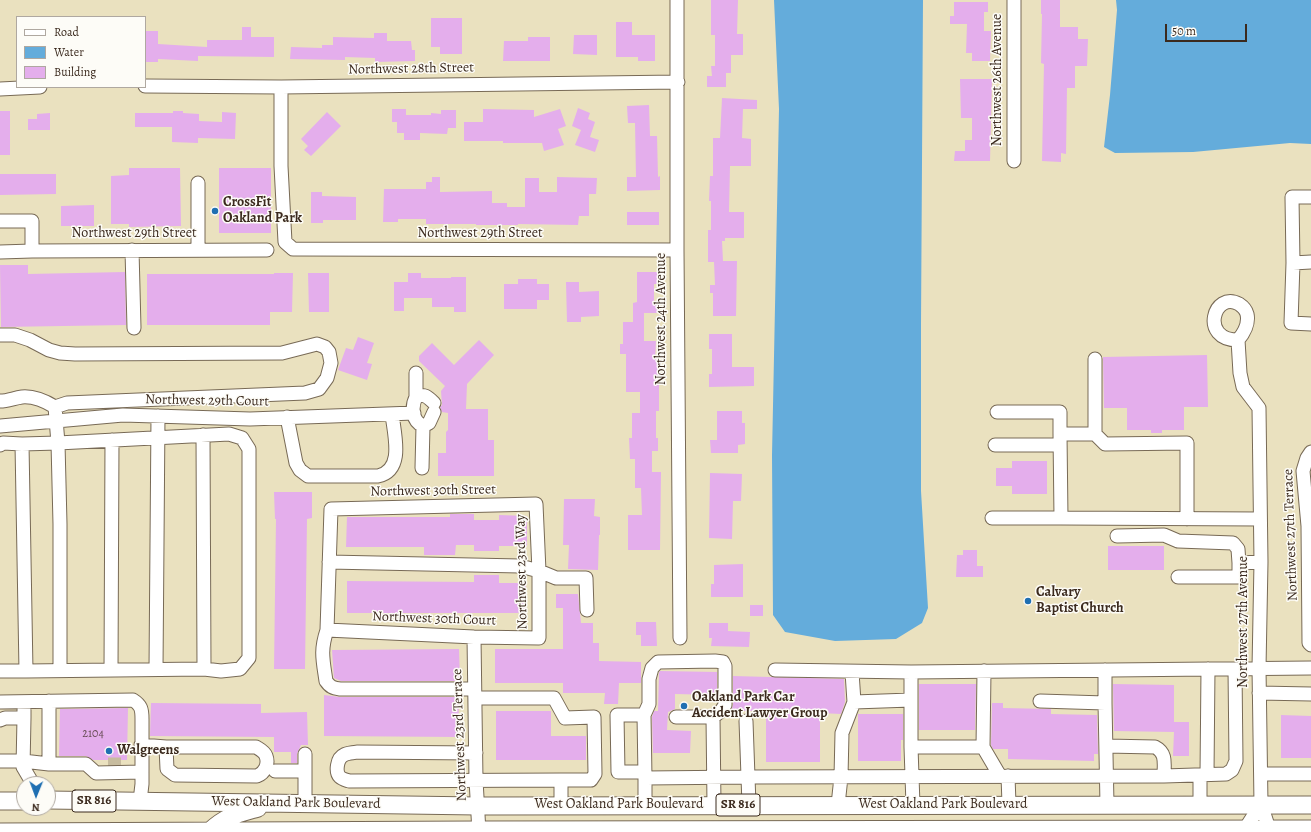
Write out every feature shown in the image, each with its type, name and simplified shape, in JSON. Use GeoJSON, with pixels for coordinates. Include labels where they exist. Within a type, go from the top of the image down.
{"type":"FeatureCollection","features":[{"type":"Feature","properties":{"kind":"main road","name":"West Oakland Park Boulevard"},"geometry":{"type":"LineString","coordinates":[[56,800],[478,806],[1311,804]]}},
{"type":"Feature","properties":{"kind":"main road"},"geometry":{"type":"LineString","coordinates":[[0,801],[16,801]]}},
{"type":"Feature","properties":{"kind":"main road"},"geometry":{"type":"LineString","coordinates":[[210,831],[221,821],[230,816],[269,804]]}},
{"type":"Feature","properties":{"kind":"main road"},"geometry":{"type":"LineString","coordinates":[[811,830],[828,822],[834,816],[838,805]]}},
{"type":"Feature","properties":{"kind":"main road"},"geometry":{"type":"LineString","coordinates":[[843,831],[843,817],[848,811],[869,805]]}},
{"type":"Feature","properties":{"kind":"main road","name":"West Oakland Park Boulevard"},"geometry":{"type":"LineString","coordinates":[[0,832],[811,830],[1270,831],[1311,829]]}},
{"type":"Feature","properties":{"kind":"street","name":"Northwest 24th Avenue"},"geometry":{"type":"LineString","coordinates":[[677,0],[680,638]]}},
{"type":"Feature","properties":{"kind":"street","name":"Northwest 26th Avenue"},"geometry":{"type":"LineString","coordinates":[[1014,0],[1014,161]]}},
{"type":"Feature","properties":{"kind":"street","name":"Northwest 28th Street"},"geometry":{"type":"LineString","coordinates":[[146,86],[281,87],[678,82]]}},
{"type":"Feature","properties":{"kind":"street","name":"Northwest 29th Street"},"geometry":{"type":"LineString","coordinates":[[281,87],[281,166],[285,242],[292,250],[677,250]]}},
{"type":"Feature","properties":{"kind":"street"},"geometry":{"type":"LineString","coordinates":[[0,89],[20,88]]}},
{"type":"Feature","properties":{"kind":"street"},"geometry":{"type":"LineString","coordinates":[[198,183],[198,250]]}},
{"type":"Feature","properties":{"kind":"street"},"geometry":{"type":"LineString","coordinates":[[1311,197],[1292,197],[1293,263],[1291,324],[1311,324]]}},
{"type":"Feature","properties":{"kind":"street"},"geometry":{"type":"LineString","coordinates":[[0,221],[32,221],[32,251]]}},
{"type":"Feature","properties":{"kind":"street"},"geometry":{"type":"LineString","coordinates":[[132,250],[134,328]]}},
{"type":"Feature","properties":{"kind":"street","name":"Northwest 29th Street"},"geometry":{"type":"LineString","coordinates":[[0,252],[267,250]]}},
{"type":"Feature","properties":{"kind":"street"},"geometry":{"type":"LineString","coordinates":[[1293,263],[1311,262]]}},
{"type":"Feature","properties":{"kind":"street"},"geometry":{"type":"LineString","coordinates":[[0,335],[15,335],[30,340],[49,350],[60,353],[75,354],[282,353],[317,344],[325,347],[329,352],[331,363],[327,378],[319,389],[305,393],[67,403],[55,407]]}},
{"type":"Feature","properties":{"kind":"street","name":"Northwest 27th Avenue"},"geometry":{"type":"LineString","coordinates":[[1238,340],[1240,373],[1243,387],[1260,408],[1261,562],[1259,693],[1261,804]]}},
{"type":"Feature","properties":{"kind":"street"},"geometry":{"type":"LineString","coordinates":[[1095,359],[1095,434],[1104,444],[1187,443],[1187,519]]}},
{"type":"Feature","properties":{"kind":"street"},"geometry":{"type":"LineString","coordinates":[[416,373],[416,397],[413,406],[416,421],[423,426]]}},
{"type":"Feature","properties":{"kind":"street"},"geometry":{"type":"LineString","coordinates":[[416,397],[420,395],[428,396],[434,408],[429,423],[423,426]]}},
{"type":"Feature","properties":{"kind":"street"},"geometry":{"type":"LineString","coordinates":[[0,401],[31,397],[49,403],[55,407],[58,443],[60,531],[60,670]]}},
{"type":"Feature","properties":{"kind":"street"},"geometry":{"type":"LineString","coordinates":[[997,412],[1060,412],[1061,518]]}},
{"type":"Feature","properties":{"kind":"street","name":"Northwest 29th Court"},"geometry":{"type":"LineString","coordinates":[[0,426],[123,415],[250,419],[414,413]]}},
{"type":"Feature","properties":{"kind":"street"},"geometry":{"type":"LineString","coordinates":[[287,418],[296,463],[300,470],[308,476],[378,476],[384,475],[392,469],[397,453],[392,414]]}},
{"type":"Feature","properties":{"kind":"street"},"geometry":{"type":"LineString","coordinates":[[156,669],[158,416]]}},
{"type":"Feature","properties":{"kind":"street"},"geometry":{"type":"LineString","coordinates":[[422,468],[423,426]]}},
{"type":"Feature","properties":{"kind":"street"},"geometry":{"type":"LineString","coordinates":[[0,445],[4,443],[58,443],[229,434],[242,438],[249,449],[249,658],[240,669],[221,671],[204,669],[0,671]]}},
{"type":"Feature","properties":{"kind":"street"},"geometry":{"type":"LineString","coordinates":[[995,445],[1095,434]]}},
{"type":"Feature","properties":{"kind":"street"},"geometry":{"type":"LineString","coordinates":[[203,435],[204,669]]}},
{"type":"Feature","properties":{"kind":"street"},"geometry":{"type":"LineString","coordinates":[[111,670],[112,440]]}},
{"type":"Feature","properties":{"kind":"street"},"geometry":{"type":"LineString","coordinates":[[22,444],[26,671]]}},
{"type":"Feature","properties":{"kind":"street","name":"Northwest 27th Terrace"},"geometry":{"type":"LineString","coordinates":[[1310,644],[1310,526],[1307,486],[1303,471],[1304,464],[1311,452]]}},
{"type":"Feature","properties":{"kind":"street","name":"Northwest 30th Street"},"geometry":{"type":"LineString","coordinates":[[329,562],[331,509],[536,504]]}},
{"type":"Feature","properties":{"kind":"street","name":"Northwest 23rd Way"},"geometry":{"type":"LineString","coordinates":[[536,504],[539,571],[539,638]]}},
{"type":"Feature","properties":{"kind":"street"},"geometry":{"type":"LineString","coordinates":[[992,518],[1260,519]]}},
{"type":"Feature","properties":{"kind":"street"},"geometry":{"type":"LineString","coordinates":[[1117,536],[1164,536],[1178,541],[1233,543],[1238,549],[1239,577],[1178,577]]}},
{"type":"Feature","properties":{"kind":"street"},"geometry":{"type":"LineString","coordinates":[[476,753],[356,752],[344,755],[339,759],[337,769],[338,776],[341,779],[348,781],[591,780],[594,778],[595,774],[594,717],[565,718],[554,698],[340,689],[328,685],[326,681],[322,644],[326,630],[329,562],[520,566],[539,571],[556,578],[586,578],[587,610]]}},
{"type":"Feature","properties":{"kind":"street"},"geometry":{"type":"LineString","coordinates":[[1239,563],[1261,562]]}},
{"type":"Feature","properties":{"kind":"street","name":"Northwest 30th Court"},"geometry":{"type":"LineString","coordinates":[[326,630],[474,637],[539,638]]}},
{"type":"Feature","properties":{"kind":"street","name":"Northwest 23rd Terrace"},"geometry":{"type":"LineString","coordinates":[[474,637],[476,780],[479,831]]}},
{"type":"Feature","properties":{"kind":"street"},"geometry":{"type":"LineString","coordinates":[[645,806],[644,715],[649,704],[652,668],[658,662],[715,660],[723,662],[725,666],[725,705],[721,711],[713,717],[676,717]]}},
{"type":"Feature","properties":{"kind":"street"},"geometry":{"type":"LineString","coordinates":[[644,715],[617,715],[618,772],[645,775],[713,777],[1164,776],[1226,774],[1232,770],[1236,761],[1235,668]]}},
{"type":"Feature","properties":{"kind":"street"},"geometry":{"type":"LineString","coordinates":[[775,670],[911,672],[1311,668]]}},
{"type":"Feature","properties":{"kind":"street"},"geometry":{"type":"LineString","coordinates":[[1200,805],[1208,669]]}},
{"type":"Feature","properties":{"kind":"street"},"geometry":{"type":"LineString","coordinates":[[1105,670],[1107,805]]}},
{"type":"Feature","properties":{"kind":"street"},"geometry":{"type":"LineString","coordinates":[[984,671],[983,748],[1004,776],[1008,804]]}},
{"type":"Feature","properties":{"kind":"street"},"geometry":{"type":"LineString","coordinates":[[838,805],[841,777],[842,733],[854,702],[852,672]]}},
{"type":"Feature","properties":{"kind":"street"},"geometry":{"type":"LineString","coordinates":[[911,672],[913,805]]}},
{"type":"Feature","properties":{"kind":"street"},"geometry":{"type":"LineString","coordinates":[[1259,693],[1311,694]]}},
{"type":"Feature","properties":{"kind":"street"},"geometry":{"type":"LineString","coordinates":[[0,702],[23,703],[49,701],[133,700],[139,704],[142,710],[141,745],[132,770]]}},
{"type":"Feature","properties":{"kind":"street"},"geometry":{"type":"LineString","coordinates":[[854,702],[911,700]]}},
{"type":"Feature","properties":{"kind":"street"},"geometry":{"type":"LineString","coordinates":[[49,701],[49,764]]}},
{"type":"Feature","properties":{"kind":"street"},"geometry":{"type":"LineString","coordinates":[[1040,701],[1105,703]]}},
{"type":"Feature","properties":{"kind":"street"},"geometry":{"type":"LineString","coordinates":[[23,703],[23,767],[28,776]]}},
{"type":"Feature","properties":{"kind":"street"},"geometry":{"type":"LineString","coordinates":[[713,717],[714,806]]}},
{"type":"Feature","properties":{"kind":"street"},"geometry":{"type":"LineString","coordinates":[[0,720],[5,718],[24,718]]}},
{"type":"Feature","properties":{"kind":"street"},"geometry":{"type":"LineString","coordinates":[[746,721],[749,805]]}},
{"type":"Feature","properties":{"kind":"street"},"geometry":{"type":"LineString","coordinates":[[141,745],[166,747],[256,747],[262,750],[266,756],[266,767],[261,774],[257,776],[175,775],[167,769],[166,747]]}},
{"type":"Feature","properties":{"kind":"street"},"geometry":{"type":"LineString","coordinates":[[1106,746],[1155,747],[1163,754],[1164,776]]}},
{"type":"Feature","properties":{"kind":"street"},"geometry":{"type":"LineString","coordinates":[[911,747],[983,748]]}},
{"type":"Feature","properties":{"kind":"street"},"geometry":{"type":"LineString","coordinates":[[305,754],[305,803]]}},
{"type":"Feature","properties":{"kind":"street"},"geometry":{"type":"LineString","coordinates":[[0,761],[23,761],[49,764],[108,764]]}},
{"type":"Feature","properties":{"kind":"street"},"geometry":{"type":"LineString","coordinates":[[86,764],[96,773],[132,770]]}},
{"type":"Feature","properties":{"kind":"street"},"geometry":{"type":"LineString","coordinates":[[132,770],[142,784],[140,801]]}},
{"type":"Feature","properties":{"kind":"street"},"geometry":{"type":"LineString","coordinates":[[275,771],[305,771]]}},
{"type":"Feature","properties":{"kind":"street"},"geometry":{"type":"LineString","coordinates":[[1261,774],[1311,774]]}},
{"type":"Feature","properties":{"kind":"street"},"geometry":{"type":"LineString","coordinates":[[561,780],[561,805]]}},
{"type":"Feature","properties":{"kind":"street"},"geometry":{"type":"LineString","coordinates":[[1245,831],[1261,804]]}},
{"type":"Feature","properties":{"kind":"street"},"geometry":{"type":"LineString","coordinates":[[1261,804],[1270,831]]}},
{"type":"Feature","properties":{"kind":"water"},"geometry":{"type":"Polygon","coordinates":[[[774,0],[923,0],[921,491],[928,608],[922,623],[896,639],[835,641],[785,632],[773,615],[772,455],[779,109],[774,0]]]}},
{"type":"Feature","properties":{"kind":"water"},"geometry":{"type":"Polygon","coordinates":[[[1116,0],[1311,0],[1311,144],[1290,143],[1193,152],[1115,153],[1104,147],[1117,10],[1116,0]]]}},
{"type":"Feature","properties":{"kind":"building"},"geometry":{"type":"Polygon","coordinates":[[[711,0],[738,0],[737,34],[743,34],[743,55],[731,55],[731,73],[726,73],[726,87],[707,87],[707,76],[712,76],[711,66],[715,66],[715,35],[711,35],[711,0]]]}},
{"type":"Feature","properties":{"kind":"building"},"geometry":{"type":"Polygon","coordinates":[[[1041,0],[1060,0],[1060,27],[1078,27],[1078,39],[1088,39],[1087,66],[1075,66],[1075,88],[1067,88],[1066,154],[1061,153],[1061,162],[1042,161],[1044,64],[1041,63],[1041,0]]]}},
{"type":"Feature","properties":{"kind":"building"},"geometry":{"type":"Polygon","coordinates":[[[954,2],[988,2],[988,12],[984,12],[984,31],[991,31],[990,61],[972,61],[972,53],[966,53],[967,24],[950,24],[950,16],[954,16],[954,2]]]}},
{"type":"Feature","properties":{"kind":"building"},"geometry":{"type":"Polygon","coordinates":[[[431,18],[462,18],[462,54],[440,54],[440,47],[431,47],[431,18]]]}},
{"type":"Feature","properties":{"kind":"building"},"geometry":{"type":"Polygon","coordinates":[[[616,22],[632,22],[632,35],[655,35],[655,61],[638,61],[638,57],[616,57],[616,22]]]}},
{"type":"Feature","properties":{"kind":"building"},"geometry":{"type":"Polygon","coordinates":[[[242,27],[251,27],[251,37],[274,37],[274,57],[198,56],[198,61],[158,59],[158,62],[146,62],[146,31],[158,31],[158,44],[207,47],[207,40],[242,40],[242,27]]]}},
{"type":"Feature","properties":{"kind":"building"},"geometry":{"type":"Polygon","coordinates":[[[374,33],[387,33],[387,41],[411,41],[412,50],[415,50],[415,61],[375,62],[375,58],[345,57],[345,60],[290,59],[291,47],[322,48],[322,45],[333,45],[333,37],[374,38],[374,33]]]}},
{"type":"Feature","properties":{"kind":"building"},"geometry":{"type":"Polygon","coordinates":[[[574,35],[597,35],[597,55],[573,54],[574,35]]]}},
{"type":"Feature","properties":{"kind":"building"},"geometry":{"type":"Polygon","coordinates":[[[528,37],[550,37],[550,61],[503,61],[504,41],[528,41],[528,37]]]}},
{"type":"Feature","properties":{"kind":"building"},"geometry":{"type":"Polygon","coordinates":[[[960,79],[992,79],[990,161],[954,161],[955,151],[965,151],[965,140],[972,140],[972,118],[961,118],[960,79]]]}},
{"type":"Feature","properties":{"kind":"building"},"geometry":{"type":"Polygon","coordinates":[[[722,98],[757,100],[757,109],[743,109],[742,138],[751,139],[751,166],[730,166],[729,212],[744,212],[744,238],[725,238],[725,241],[722,241],[723,261],[737,261],[736,316],[713,316],[713,293],[710,293],[710,285],[715,285],[714,262],[708,262],[708,230],[711,230],[711,201],[709,201],[710,176],[713,176],[713,138],[720,138],[722,98]]]}},
{"type":"Feature","properties":{"kind":"building"},"geometry":{"type":"Polygon","coordinates":[[[649,105],[650,136],[657,136],[658,177],[660,176],[660,190],[627,191],[627,177],[636,177],[635,123],[628,123],[627,106],[649,105]]]}},
{"type":"Feature","properties":{"kind":"building"},"geometry":{"type":"Polygon","coordinates":[[[578,108],[590,113],[588,119],[595,122],[590,137],[599,140],[595,152],[575,145],[581,130],[572,126],[578,108]]]}},
{"type":"Feature","properties":{"kind":"building"},"geometry":{"type":"Polygon","coordinates":[[[392,109],[406,109],[406,115],[431,115],[431,113],[441,114],[441,110],[456,110],[456,128],[448,128],[447,134],[420,133],[420,140],[404,140],[404,133],[397,133],[397,122],[392,122],[392,109]]]}},
{"type":"Feature","properties":{"kind":"building"},"geometry":{"type":"Polygon","coordinates":[[[483,109],[534,110],[534,117],[560,109],[566,126],[558,129],[564,145],[544,151],[542,143],[464,141],[464,122],[483,122],[483,109]]]}},
{"type":"Feature","properties":{"kind":"building"},"geometry":{"type":"Polygon","coordinates":[[[0,111],[10,111],[10,155],[0,155],[0,111]]]}},
{"type":"Feature","properties":{"kind":"building"},"geometry":{"type":"Polygon","coordinates":[[[173,111],[199,114],[199,121],[222,122],[222,112],[236,113],[235,139],[198,138],[198,143],[172,142],[172,127],[135,127],[135,113],[173,113],[173,111]]]}},
{"type":"Feature","properties":{"kind":"building"},"geometry":{"type":"Polygon","coordinates":[[[327,112],[341,126],[311,156],[304,150],[308,146],[301,139],[327,112]]]}},
{"type":"Feature","properties":{"kind":"building"},"geometry":{"type":"Polygon","coordinates":[[[50,113],[50,130],[28,130],[28,119],[37,119],[37,114],[50,113]]]}},
{"type":"Feature","properties":{"kind":"building"},"geometry":{"type":"Polygon","coordinates":[[[129,168],[180,168],[181,226],[129,227],[129,224],[111,224],[111,176],[129,175],[129,168]]]}},
{"type":"Feature","properties":{"kind":"building"},"geometry":{"type":"Polygon","coordinates":[[[219,168],[271,168],[271,233],[219,233],[219,168]]]}},
{"type":"Feature","properties":{"kind":"building"},"geometry":{"type":"Polygon","coordinates":[[[0,174],[56,174],[56,194],[0,195],[0,174]]]}},
{"type":"Feature","properties":{"kind":"building"},"geometry":{"type":"Polygon","coordinates":[[[432,177],[440,177],[440,192],[492,191],[492,203],[507,203],[507,207],[525,207],[525,178],[539,178],[539,192],[557,192],[557,177],[597,178],[596,194],[589,194],[589,216],[579,216],[578,225],[426,224],[426,219],[398,219],[398,222],[383,222],[384,189],[426,189],[426,182],[432,182],[432,177]]]}},
{"type":"Feature","properties":{"kind":"building"},"geometry":{"type":"Polygon","coordinates":[[[311,192],[322,192],[322,196],[356,197],[356,220],[323,220],[323,223],[311,223],[311,192]]]}},
{"type":"Feature","properties":{"kind":"building"},"geometry":{"type":"Polygon","coordinates":[[[94,205],[94,226],[61,226],[61,206],[94,205]]]}},
{"type":"Feature","properties":{"kind":"building"},"geometry":{"type":"Polygon","coordinates":[[[627,212],[659,212],[659,225],[627,225],[627,212]]]}},
{"type":"Feature","properties":{"kind":"building"},"geometry":{"type":"Polygon","coordinates":[[[0,265],[28,265],[28,274],[125,272],[126,325],[1,327],[0,265]]]}},
{"type":"Feature","properties":{"kind":"building"},"geometry":{"type":"Polygon","coordinates":[[[637,272],[659,272],[659,284],[654,284],[654,302],[660,302],[660,313],[644,313],[644,341],[656,341],[655,359],[659,359],[659,411],[656,411],[656,438],[658,438],[658,451],[652,451],[652,472],[661,472],[660,550],[628,550],[628,515],[642,515],[641,488],[635,488],[635,459],[630,459],[629,438],[632,438],[632,413],[640,413],[640,392],[626,392],[626,354],[620,354],[620,344],[623,344],[623,322],[633,322],[633,303],[637,302],[637,272]]]}},
{"type":"Feature","properties":{"kind":"building"},"geometry":{"type":"Polygon","coordinates":[[[293,273],[292,312],[270,312],[270,325],[147,325],[147,274],[293,273]]]}},
{"type":"Feature","properties":{"kind":"building"},"geometry":{"type":"Polygon","coordinates":[[[308,273],[329,273],[329,312],[309,312],[308,273]]]}},
{"type":"Feature","properties":{"kind":"building"},"geometry":{"type":"Polygon","coordinates":[[[408,273],[421,273],[421,278],[466,277],[466,312],[454,312],[454,307],[432,307],[432,298],[404,298],[404,311],[394,311],[394,282],[408,282],[408,273]]]}},
{"type":"Feature","properties":{"kind":"building"},"geometry":{"type":"Polygon","coordinates":[[[518,279],[537,279],[537,284],[549,284],[549,300],[537,300],[537,309],[504,309],[504,284],[518,284],[518,279]]]}},
{"type":"Feature","properties":{"kind":"building"},"geometry":{"type":"Polygon","coordinates":[[[566,282],[579,282],[579,292],[599,291],[599,316],[581,317],[581,322],[567,322],[566,282]]]}},
{"type":"Feature","properties":{"kind":"building"},"geometry":{"type":"Polygon","coordinates":[[[709,334],[732,334],[732,367],[754,367],[754,386],[709,387],[709,374],[712,374],[712,349],[709,349],[709,334]]]}},
{"type":"Feature","properties":{"kind":"building"},"geometry":{"type":"Polygon","coordinates":[[[358,337],[374,343],[367,363],[372,364],[367,380],[338,370],[346,348],[353,350],[358,337]]]}},
{"type":"Feature","properties":{"kind":"building"},"geometry":{"type":"Polygon","coordinates":[[[479,340],[494,355],[467,384],[466,409],[488,409],[488,440],[494,440],[494,476],[438,476],[438,453],[446,453],[446,432],[448,430],[448,413],[442,412],[440,407],[442,405],[441,391],[445,386],[419,361],[419,356],[432,343],[454,365],[479,340]]]}},
{"type":"Feature","properties":{"kind":"building"},"geometry":{"type":"Polygon","coordinates":[[[1207,355],[1208,407],[1184,407],[1184,430],[1162,430],[1162,433],[1151,433],[1151,430],[1127,430],[1127,408],[1104,408],[1103,357],[1207,355]]]}},
{"type":"Feature","properties":{"kind":"building"},"geometry":{"type":"Polygon","coordinates":[[[717,411],[742,411],[742,423],[745,423],[745,444],[738,445],[738,453],[711,453],[710,440],[717,440],[717,411]]]}},
{"type":"Feature","properties":{"kind":"building"},"geometry":{"type":"Polygon","coordinates":[[[1012,461],[1047,461],[1047,494],[1012,494],[1012,486],[996,486],[996,468],[1012,468],[1012,461]]]}},
{"type":"Feature","properties":{"kind":"building"},"geometry":{"type":"Polygon","coordinates":[[[710,473],[742,474],[741,501],[733,501],[732,539],[709,538],[710,473]]]}},
{"type":"Feature","properties":{"kind":"building"},"geometry":{"type":"Polygon","coordinates":[[[274,492],[312,492],[312,518],[307,519],[305,669],[274,669],[276,519],[274,492]]]}},
{"type":"Feature","properties":{"kind":"building"},"geometry":{"type":"Polygon","coordinates":[[[564,499],[595,499],[594,516],[600,517],[598,570],[568,569],[569,545],[563,545],[564,499]]]}},
{"type":"Feature","properties":{"kind":"building"},"geometry":{"type":"Polygon","coordinates":[[[450,514],[474,514],[474,520],[499,520],[499,515],[527,516],[527,546],[499,546],[499,551],[474,551],[474,545],[456,545],[455,555],[424,555],[424,547],[346,547],[347,517],[450,517],[450,514]]]}},
{"type":"Feature","properties":{"kind":"building"},"geometry":{"type":"Polygon","coordinates":[[[1108,546],[1164,546],[1164,570],[1108,570],[1108,546]]]}},
{"type":"Feature","properties":{"kind":"building"},"geometry":{"type":"Polygon","coordinates":[[[963,550],[977,550],[977,566],[983,566],[983,577],[956,577],[957,555],[963,555],[963,550]]]}},
{"type":"Feature","properties":{"kind":"building"},"geometry":{"type":"Polygon","coordinates":[[[743,564],[743,597],[711,597],[711,584],[714,584],[714,565],[743,564]]]}},
{"type":"Feature","properties":{"kind":"building"},"geometry":{"type":"Polygon","coordinates":[[[474,575],[499,575],[499,583],[526,583],[526,613],[347,613],[347,581],[474,582],[474,575]]]}},
{"type":"Feature","properties":{"kind":"building"},"geometry":{"type":"Polygon","coordinates":[[[556,594],[578,594],[581,623],[593,623],[593,643],[599,643],[599,661],[641,662],[641,683],[619,683],[618,704],[604,704],[605,693],[563,693],[563,683],[495,683],[495,649],[563,649],[563,608],[556,608],[556,594]]]}},
{"type":"Feature","properties":{"kind":"building"},"geometry":{"type":"Polygon","coordinates":[[[750,605],[763,605],[763,616],[750,616],[750,605]]]}},
{"type":"Feature","properties":{"kind":"building"},"geometry":{"type":"Polygon","coordinates":[[[636,622],[656,622],[657,646],[641,646],[641,635],[636,635],[636,622]]]}},
{"type":"Feature","properties":{"kind":"building"},"geometry":{"type":"Polygon","coordinates":[[[709,623],[728,623],[728,631],[750,632],[749,647],[711,646],[712,638],[709,638],[709,623]]]}},
{"type":"Feature","properties":{"kind":"building"},"geometry":{"type":"Polygon","coordinates":[[[459,649],[460,681],[341,681],[334,678],[332,650],[459,649]]]}},
{"type":"Feature","properties":{"kind":"building"},"geometry":{"type":"Polygon","coordinates":[[[660,671],[717,672],[717,695],[675,694],[675,709],[668,712],[667,730],[691,731],[690,753],[653,753],[652,717],[654,711],[658,711],[660,671]]]}},
{"type":"Feature","properties":{"kind":"building"},"geometry":{"type":"Polygon","coordinates":[[[733,676],[844,679],[845,702],[841,714],[820,713],[820,762],[766,762],[766,711],[731,711],[733,705],[733,676]]]}},
{"type":"Feature","properties":{"kind":"building"},"geometry":{"type":"Polygon","coordinates":[[[919,684],[976,684],[975,730],[919,730],[919,684]]]}},
{"type":"Feature","properties":{"kind":"building"},"geometry":{"type":"Polygon","coordinates":[[[1113,684],[1174,685],[1174,722],[1189,722],[1189,756],[1173,756],[1174,732],[1114,731],[1113,684]]]}},
{"type":"Feature","properties":{"kind":"building"},"geometry":{"type":"Polygon","coordinates":[[[324,695],[340,697],[459,697],[458,737],[324,736],[324,695]]]}},
{"type":"Feature","properties":{"kind":"building"},"geometry":{"type":"Polygon","coordinates":[[[151,703],[261,704],[261,713],[307,712],[308,745],[301,745],[297,754],[297,763],[291,763],[291,752],[274,752],[274,737],[150,736],[151,703]]]}},
{"type":"Feature","properties":{"kind":"building"},"geometry":{"type":"Polygon","coordinates":[[[992,703],[1003,703],[1003,708],[1051,709],[1051,714],[1097,715],[1098,754],[1094,754],[1094,761],[1008,759],[1008,749],[993,749],[991,745],[992,703]]]}},
{"type":"Feature","properties":{"kind":"building","name":"Walgreens"},"geometry":{"type":"Polygon","coordinates":[[[128,708],[127,760],[93,760],[86,756],[59,756],[60,709],[128,708]]]}},
{"type":"Feature","properties":{"kind":"building"},"geometry":{"type":"Polygon","coordinates":[[[496,711],[551,711],[551,736],[586,736],[586,760],[496,760],[496,711]]]}},
{"type":"Feature","properties":{"kind":"building"},"geometry":{"type":"Polygon","coordinates":[[[858,714],[903,714],[901,761],[858,761],[858,714]]]}},
{"type":"Feature","properties":{"kind":"building"},"geometry":{"type":"Polygon","coordinates":[[[1281,715],[1311,716],[1311,758],[1281,758],[1281,715]]]}},
{"type":"Feature","properties":{"kind":"tunnel"},"geometry":{"type":"LineString","coordinates":[[108,764],[124,764]]}},
{"type":"Feature","properties":{"kind":"place","name":"CrossFit Oakland Park"},"geometry":{"type":"Point","coordinates":[215,211]}},
{"type":"Feature","properties":{"kind":"place","name":"Calvary Baptist Church"},"geometry":{"type":"Point","coordinates":[1028,601]}},
{"type":"Feature","properties":{"kind":"place","name":"Oakland Park Car Accident Lawyer Group"},"geometry":{"type":"Point","coordinates":[684,706]}},
{"type":"Feature","properties":{"kind":"place","name":"Walgreens"},"geometry":{"type":"Point","coordinates":[109,751]}}]}
